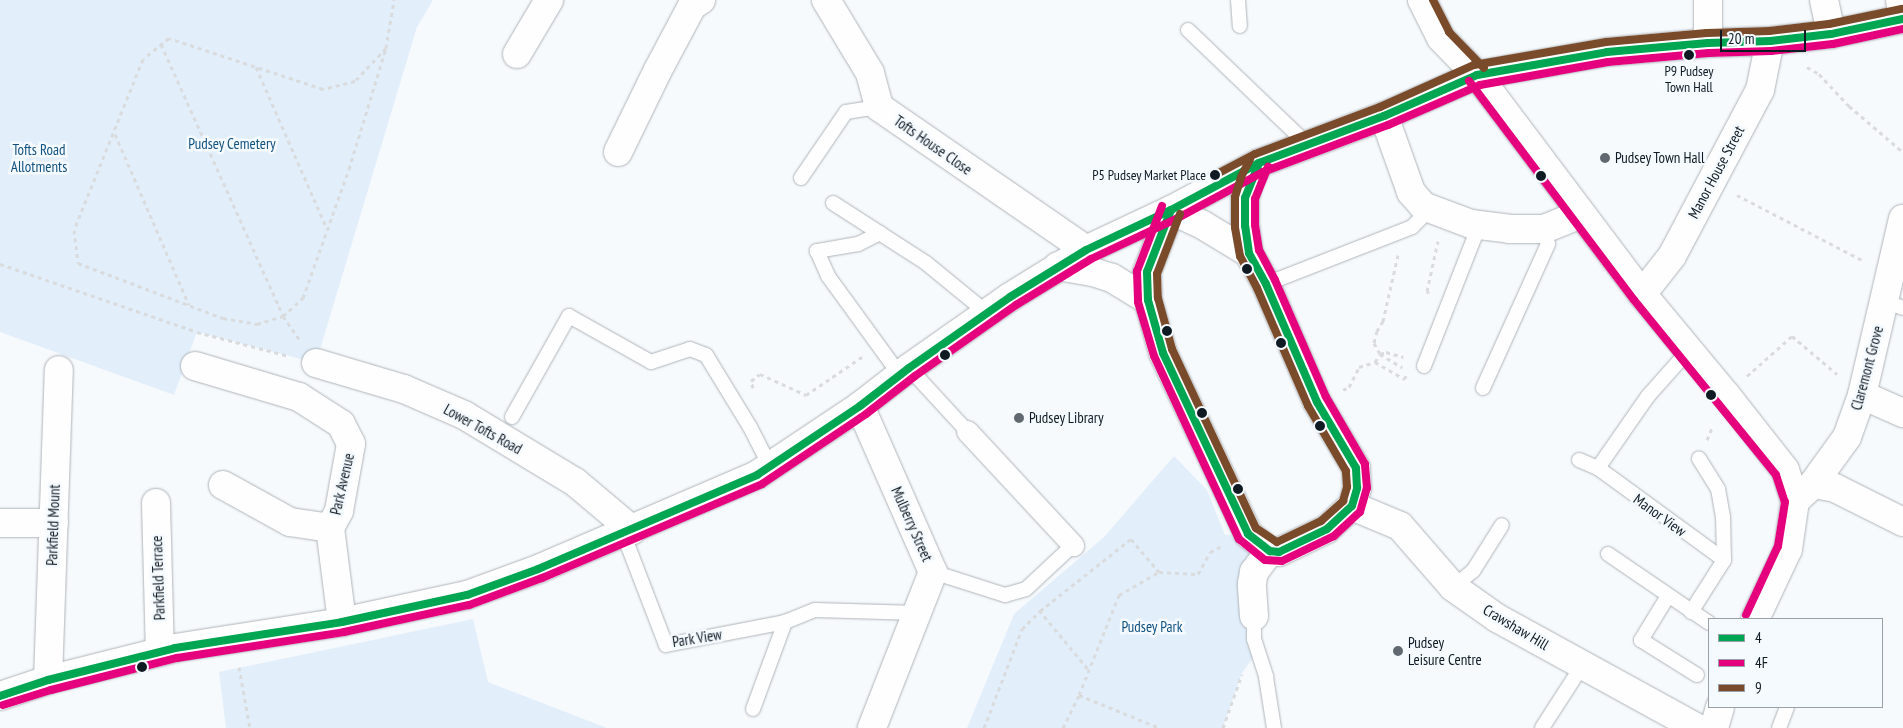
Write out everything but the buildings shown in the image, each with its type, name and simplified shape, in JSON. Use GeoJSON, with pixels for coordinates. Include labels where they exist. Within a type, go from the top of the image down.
{"type":"FeatureCollection","features":[{"type":"Feature","properties":{"kind":"street"},"geometry":{"type":"LineString","coordinates":[[517,54],[549,0]]}},
{"type":"Feature","properties":{"kind":"street"},"geometry":{"type":"LineString","coordinates":[[618,152],[692,6],[701,0]]}},
{"type":"Feature","properties":{"kind":"street","name":"Tofts House Close"},"geometry":{"type":"LineString","coordinates":[[826,0],[870,73],[879,107],[1086,250]]}},
{"type":"Feature","properties":{"kind":"street"},"geometry":{"type":"LineString","coordinates":[[1422,0],[1440,38],[1477,75],[1642,294],[1804,492]]}},
{"type":"Feature","properties":{"kind":"street"},"geometry":{"type":"LineString","coordinates":[[1708,0],[1708,43]]}},
{"type":"Feature","properties":{"kind":"street"},"geometry":{"type":"LineString","coordinates":[[1824,0],[1831,34]]}},
{"type":"Feature","properties":{"kind":"street"},"geometry":{"type":"LineString","coordinates":[[0,696],[48,680],[160,652],[342,622],[467,595],[538,569],[756,475],[860,406],[986,313],[1086,250],[1171,210],[1259,163],[1384,116],[1477,75],[1607,52],[1708,43],[1770,41],[1831,34],[1903,18],[1900,0]]}},
{"type":"Feature","properties":{"kind":"street","name":"Manor House Street"},"geometry":{"type":"LineString","coordinates":[[1642,294],[1672,256],[1760,90],[1770,41]]}},
{"type":"Feature","properties":{"kind":"street"},"geometry":{"type":"LineString","coordinates":[[1384,116],[1430,205],[1479,226],[1509,229],[1544,229],[1581,214]]}},
{"type":"Feature","properties":{"kind":"street"},"geometry":{"type":"LineString","coordinates":[[1171,210],[1147,272],[1148,300],[1163,353],[1248,534],[1270,551],[1280,552],[1327,529],[1352,506],[1357,488],[1356,468],[1317,402],[1266,284],[1249,253],[1245,226],[1245,198],[1250,181],[1259,163]]}},
{"type":"Feature","properties":{"kind":"street"},"geometry":{"type":"LineString","coordinates":[[1171,210],[1203,225],[1249,253]]}},
{"type":"Feature","properties":{"kind":"street","name":"Claremont Grove"},"geometry":{"type":"LineString","coordinates":[[1804,492],[1847,437],[1893,305],[1890,274],[1903,219]]}},
{"type":"Feature","properties":{"kind":"street"},"geometry":{"type":"LineString","coordinates":[[1058,266],[1093,272],[1112,278],[1148,300]]}},
{"type":"Feature","properties":{"kind":"street","name":"Lower Tofts Road"},"geometry":{"type":"LineString","coordinates":[[316,363],[404,389],[464,415],[575,482],[628,531]]}},
{"type":"Feature","properties":{"kind":"street","name":"Park Avenue"},"geometry":{"type":"LineString","coordinates":[[195,366],[299,397],[341,424],[351,444],[339,511],[330,528],[290,522],[223,485]]}},
{"type":"Feature","properties":{"kind":"street","name":"Parkfield Mount"},"geometry":{"type":"LineString","coordinates":[[48,680],[59,370]]}},
{"type":"Feature","properties":{"kind":"street"},"geometry":{"type":"LineString","coordinates":[[1862,395],[1903,413]]}},
{"type":"Feature","properties":{"kind":"street","name":"Mulberry Street"},"geometry":{"type":"LineString","coordinates":[[860,406],[933,572],[872,728]]}},
{"type":"Feature","properties":{"kind":"street"},"geometry":{"type":"LineString","coordinates":[[967,431],[1073,545]]}},
{"type":"Feature","properties":{"kind":"street"},"geometry":{"type":"LineString","coordinates":[[1804,492],[1835,488],[1903,522]]}},
{"type":"Feature","properties":{"kind":"street"},"geometry":{"type":"LineString","coordinates":[[1755,618],[1788,549],[1804,492]]}},
{"type":"Feature","properties":{"kind":"street","name":"Parkfield Terrace"},"geometry":{"type":"LineString","coordinates":[[156,503],[160,652]]}},
{"type":"Feature","properties":{"kind":"street","name":"Crawshaw Hill"},"geometry":{"type":"LineString","coordinates":[[1352,506],[1400,526],[1453,587],[1497,618],[1697,728]]}},
{"type":"Feature","properties":{"kind":"street"},"geometry":{"type":"LineString","coordinates":[[0,523],[54,523]]}},
{"type":"Feature","properties":{"kind":"street"},"geometry":{"type":"LineString","coordinates":[[330,528],[342,622]]}},
{"type":"Feature","properties":{"kind":"street"},"geometry":{"type":"LineString","coordinates":[[1254,616],[1252,584],[1254,572],[1270,551]]}},
{"type":"Feature","properties":{"kind":"street"},"geometry":{"type":"LineString","coordinates":[[1714,728],[1720,708]]}},
{"type":"Feature","properties":{"kind":"lane"},"geometry":{"type":"LineString","coordinates":[[1238,0],[1240,26]]}},
{"type":"Feature","properties":{"kind":"lane"},"geometry":{"type":"LineString","coordinates":[[1188,30],[1308,145]]}},
{"type":"Feature","properties":{"kind":"lane"},"geometry":{"type":"LineString","coordinates":[[801,178],[846,112],[879,107]]}},
{"type":"Feature","properties":{"kind":"lane"},"geometry":{"type":"LineString","coordinates":[[833,203],[926,263],[986,313]]}},
{"type":"Feature","properties":{"kind":"lane"},"geometry":{"type":"LineString","coordinates":[[1266,284],[1412,226],[1430,205]]}},
{"type":"Feature","properties":{"kind":"lane"},"geometry":{"type":"LineString","coordinates":[[1424,366],[1479,226]]}},
{"type":"Feature","properties":{"kind":"lane"},"geometry":{"type":"LineString","coordinates":[[1483,388],[1548,244],[1544,229]]}},
{"type":"Feature","properties":{"kind":"lane"},"geometry":{"type":"LineString","coordinates":[[880,233],[858,244],[817,252],[828,276],[905,371],[967,431]]}},
{"type":"Feature","properties":{"kind":"lane"},"geometry":{"type":"LineString","coordinates":[[512,417],[569,316],[651,362],[690,348],[706,355],[750,427],[770,466]]}},
{"type":"Feature","properties":{"kind":"lane"},"geometry":{"type":"LineString","coordinates":[[1598,468],[1648,396],[1689,350]]}},
{"type":"Feature","properties":{"kind":"lane"},"geometry":{"type":"LineString","coordinates":[[1691,612],[1724,560],[1723,517],[1718,489],[1699,459]]}},
{"type":"Feature","properties":{"kind":"lane","name":"Manor View"},"geometry":{"type":"LineString","coordinates":[[1580,460],[1598,468],[1724,560]]}},
{"type":"Feature","properties":{"kind":"lane"},"geometry":{"type":"LineString","coordinates":[[1453,587],[1472,571],[1502,525]]}},
{"type":"Feature","properties":{"kind":"lane","name":"Park View"},"geometry":{"type":"LineString","coordinates":[[628,531],[666,645],[785,622],[815,610],[918,612]]}},
{"type":"Feature","properties":{"kind":"lane"},"geometry":{"type":"LineString","coordinates":[[933,572],[1005,595],[1026,589],[1073,545]]}},
{"type":"Feature","properties":{"kind":"lane"},"geometry":{"type":"LineString","coordinates":[[1608,554],[1708,622]]}},
{"type":"Feature","properties":{"kind":"lane"},"geometry":{"type":"LineString","coordinates":[[1668,596],[1640,640],[1697,675]]}},
{"type":"Feature","properties":{"kind":"lane"},"geometry":{"type":"LineString","coordinates":[[1254,616],[1254,639],[1266,677],[1274,728]]}},
{"type":"Feature","properties":{"kind":"lane"},"geometry":{"type":"LineString","coordinates":[[753,709],[785,622]]}},
{"type":"Feature","properties":{"kind":"lane"},"geometry":{"type":"LineString","coordinates":[[1542,728],[1582,666]]}},
{"type":"Feature","properties":{"kind":"lane"},"geometry":{"type":"LineString","coordinates":[[1779,728],[1787,708]]}},
{"type":"Feature","properties":{"kind":"path"},"geometry":{"type":"LineString","coordinates":[[386,48],[356,81],[324,89],[169,38],[143,59],[74,230],[78,263],[223,318],[257,324],[283,316],[303,298],[328,230],[386,48],[394,0]]}},
{"type":"Feature","properties":{"kind":"path"},"geometry":{"type":"LineString","coordinates":[[1798,38],[1799,62],[1819,74],[1849,106],[1903,152]]}},
{"type":"Feature","properties":{"kind":"path"},"geometry":{"type":"LineString","coordinates":[[161,44],[283,316]]}},
{"type":"Feature","properties":{"kind":"path"},"geometry":{"type":"LineString","coordinates":[[256,67],[328,230]]}},
{"type":"Feature","properties":{"kind":"path"},"geometry":{"type":"LineString","coordinates":[[114,133],[189,306]]}},
{"type":"Feature","properties":{"kind":"path"},"geometry":{"type":"LineString","coordinates":[[1712,182],[1890,274]]}},
{"type":"Feature","properties":{"kind":"path"},"geometry":{"type":"LineString","coordinates":[[1430,205],[1439,234],[1427,291],[1431,296]]}},
{"type":"Feature","properties":{"kind":"path"},"geometry":{"type":"LineString","coordinates":[[1317,402],[1350,387],[1358,367],[1376,362],[1404,379],[1409,371],[1380,354],[1374,343],[1377,331],[1383,322],[1404,229]]}},
{"type":"Feature","properties":{"kind":"path"},"geometry":{"type":"LineString","coordinates":[[0,264],[197,332],[316,363]]}},
{"type":"Feature","properties":{"kind":"path"},"geometry":{"type":"LineString","coordinates":[[1699,459],[1726,395],[1792,336],[1862,395]]}},
{"type":"Feature","properties":{"kind":"path"},"geometry":{"type":"LineString","coordinates":[[1376,362],[1380,354]]}},
{"type":"Feature","properties":{"kind":"path"},"geometry":{"type":"LineString","coordinates":[[754,390],[751,381],[760,374],[806,394],[848,367]]}},
{"type":"Feature","properties":{"kind":"path"},"geometry":{"type":"LineString","coordinates":[[1062,728],[1079,695],[1119,594],[1159,572],[1198,574],[1210,552],[1248,534]]}},
{"type":"Feature","properties":{"kind":"path"},"geometry":{"type":"LineString","coordinates":[[984,728],[1022,629],[1040,611],[1131,539],[1159,572]]}},
{"type":"Feature","properties":{"kind":"path"},"geometry":{"type":"LineString","coordinates":[[1026,589],[1040,611],[1088,669]]}},
{"type":"Feature","properties":{"kind":"path"},"geometry":{"type":"LineString","coordinates":[[234,640],[250,728]]}},
{"type":"Feature","properties":{"kind":"path"},"geometry":{"type":"LineString","coordinates":[[1223,728],[1242,673],[1258,651]]}},
{"type":"Feature","properties":{"kind":"path"},"geometry":{"type":"LineString","coordinates":[[1079,695],[1160,728]]}},
{"type":"Feature","properties":{"kind":"green space","name":"Pudsey Cemetery"},"geometry":{"type":"Polygon","coordinates":[[[0,0],[433,0],[417,27],[316,363],[197,332],[174,395],[0,332],[0,0]]]}},
{"type":"Feature","properties":{"kind":"green space","name":"Pudsey Park"},"geometry":{"type":"Polygon","coordinates":[[[1174,456],[1207,490],[1225,535],[1248,534],[1260,545],[1258,651],[1242,673],[1223,728],[967,728],[1014,614],[1104,537],[1174,456]]]}},
{"type":"Feature","properties":{"kind":"green space"},"geometry":{"type":"Polygon","coordinates":[[[473,619],[488,682],[607,728],[226,728],[219,672],[473,619]]]}},
{"type":"Feature","properties":{"kind":"transit line","name":"9"},"geometry":{"type":"LineString","coordinates":[[1433,0],[1449,32],[1484,68]]}},
{"type":"Feature","properties":{"kind":"transit line","name":"9"},"geometry":{"type":"LineString","coordinates":[[1215,175],[1255,154],[1380,107],[1474,65],[1606,42],[1707,33],[1769,31],[1829,24],[1901,9]]}},
{"type":"Feature","properties":{"kind":"transit line","name":"4"},"geometry":{"type":"LineString","coordinates":[[0,696],[48,680],[175,648],[342,622],[467,595],[538,569],[757,475],[860,406],[909,368],[1010,297],[1086,250],[1171,210],[1259,163],[1384,116],[1477,75],[1607,52],[1708,43],[1770,41],[1831,34],[1903,19]]}},
{"type":"Feature","properties":{"kind":"transit line","name":"4F"},"geometry":{"type":"LineString","coordinates":[[3,705],[51,690],[177,658],[344,632],[469,605],[542,578],[762,484],[866,414],[915,376],[1016,305],[1091,259],[1176,219],[1263,172],[1388,125],[1480,85],[1608,62],[1709,53],[1771,51],[1833,44],[1903,29]]}},
{"type":"Feature","properties":{"kind":"transit line","name":"4F"},"geometry":{"type":"LineString","coordinates":[[1469,81],[1634,300],[1776,475],[1785,502],[1778,546],[1746,615]]}},
{"type":"Feature","properties":{"kind":"transit line","name":"9"},"geometry":{"type":"LineString","coordinates":[[1180,214],[1157,274],[1158,298],[1172,349],[1256,528],[1277,542],[1321,521],[1343,501],[1347,487],[1346,471],[1308,406],[1257,288],[1240,256],[1235,227],[1235,197],[1241,177],[1250,159]]}},
{"type":"Feature","properties":{"kind":"transit line","name":"4"},"geometry":{"type":"LineString","coordinates":[[1171,210],[1147,272],[1148,300],[1163,353],[1248,534],[1270,551],[1279,552],[1327,529],[1352,506],[1357,488],[1356,468],[1317,402],[1266,284],[1249,253],[1245,226],[1245,198],[1259,163]]}},
{"type":"Feature","properties":{"kind":"transit line","name":"4F"},"geometry":{"type":"LineString","coordinates":[[1162,206],[1137,271],[1138,302],[1154,356],[1239,539],[1265,560],[1282,561],[1334,536],[1360,512],[1367,488],[1365,464],[1326,397],[1275,280],[1259,250],[1255,225],[1255,199],[1268,167]]}},
{"type":"Feature","properties":{"kind":"place","name":"P9 Pudsey Town Hall"},"geometry":{"type":"Point","coordinates":[1689,55]}},
{"type":"Feature","properties":{"kind":"place","name":"Pudsey Town Hall"},"geometry":{"type":"Point","coordinates":[1605,158]}},
{"type":"Feature","properties":{"kind":"place","name":"P5 Pudsey Market Place"},"geometry":{"type":"Point","coordinates":[1215,175]}},
{"type":"Feature","properties":{"kind":"place","name":"Pudsey Library"},"geometry":{"type":"Point","coordinates":[1019,418]}},
{"type":"Feature","properties":{"kind":"place","name":"Pudsey Leisure Centre"},"geometry":{"type":"Point","coordinates":[1398,651]}},
{"type":"Feature","properties":{"kind":"park label","name":"Tofts Road Allotments"},"geometry":{"type":"Point","coordinates":[39,158]}}]}
